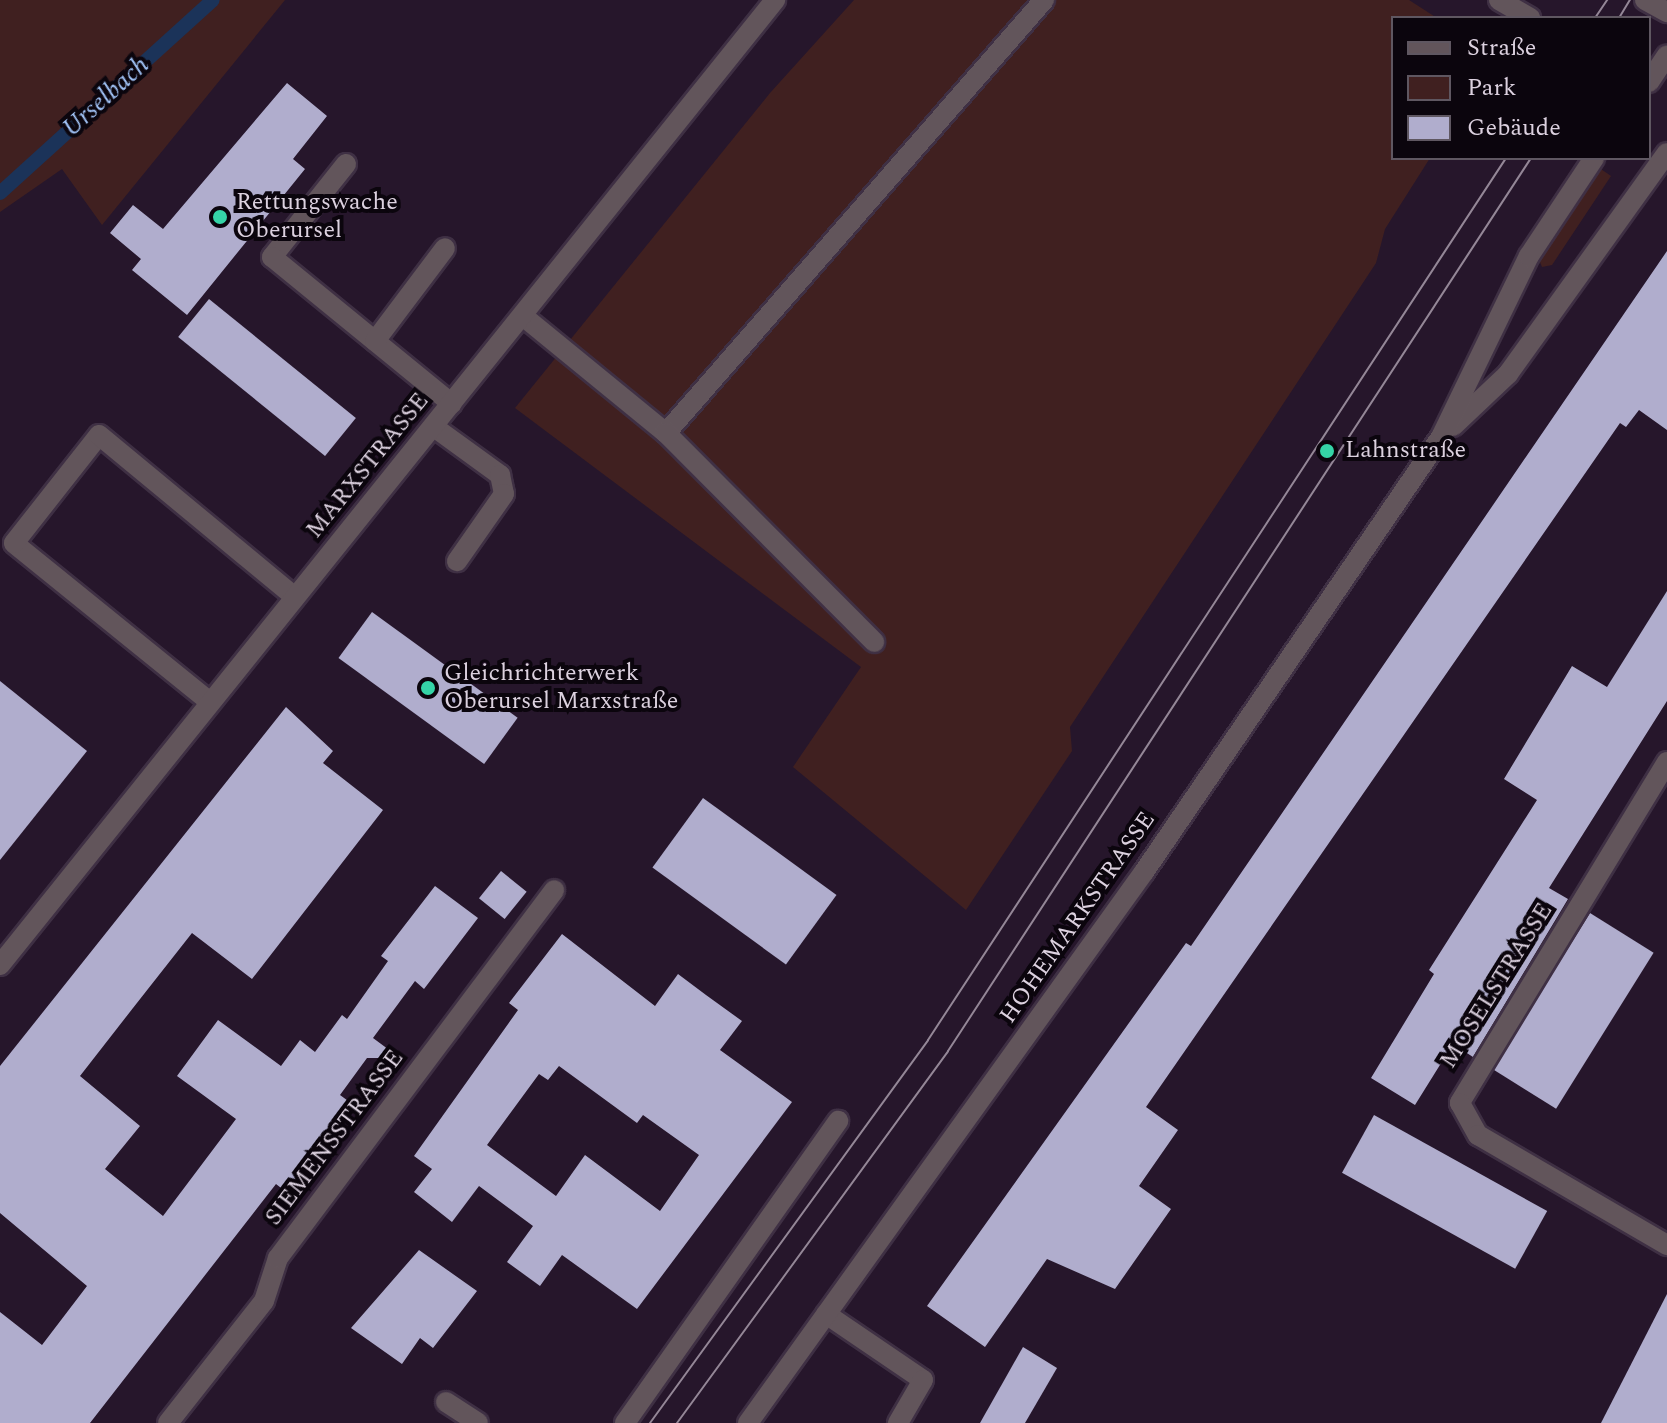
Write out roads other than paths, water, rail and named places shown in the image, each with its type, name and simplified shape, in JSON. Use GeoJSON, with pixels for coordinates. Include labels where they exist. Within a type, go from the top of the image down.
{"type":"FeatureCollection","features":[{"type":"Feature","properties":{"kind":"street","name":"MARXSTRASSE"},"geometry":{"type":"LineString","coordinates":[[0,965],[775,0]]}},
{"type":"Feature","properties":{"kind":"street"},"geometry":{"type":"LineString","coordinates":[[666,433],[1044,0]]}},
{"type":"Feature","properties":{"kind":"street"},"geometry":{"type":"LineString","coordinates":[[1499,0],[1527,16]]}},
{"type":"Feature","properties":{"kind":"street"},"geometry":{"type":"LineString","coordinates":[[1645,0],[1667,12]]}},
{"type":"Feature","properties":{"kind":"street"},"geometry":{"type":"LineString","coordinates":[[1651,78],[1667,55]]}},
{"type":"Feature","properties":{"kind":"street","name":"HOHEMARKSTRASSE"},"geometry":{"type":"LineString","coordinates":[[1441,437],[1508,374],[1667,153]]}},
{"type":"Feature","properties":{"kind":"street","name":"HOHEMARKSTRASSE"},"geometry":{"type":"LineString","coordinates":[[748,1423],[1144,872],[1441,437],[1529,256],[1593,160]]}},
{"type":"Feature","properties":{"kind":"street"},"geometry":{"type":"LineString","coordinates":[[346,164],[272,257],[452,404]]}},
{"type":"Feature","properties":{"kind":"street"},"geometry":{"type":"LineString","coordinates":[[375,341],[445,248]]}},
{"type":"Feature","properties":{"kind":"street"},"geometry":{"type":"LineString","coordinates":[[523,316],[666,433],[874,642]]}},
{"type":"Feature","properties":{"kind":"street"},"geometry":{"type":"LineString","coordinates":[[434,427],[500,475],[504,494],[457,561]]}},
{"type":"Feature","properties":{"kind":"street"},"geometry":{"type":"LineString","coordinates":[[210,702],[14,543],[99,435],[295,597]]}},
{"type":"Feature","properties":{"kind":"street","name":"MOSELSTRASSE"},"geometry":{"type":"LineString","coordinates":[[1667,762],[1460,1103],[1478,1135],[1667,1245]]}},
{"type":"Feature","properties":{"kind":"street","name":"SIEMENSSTRASSE"},"geometry":{"type":"LineString","coordinates":[[168,1423],[264,1301],[278,1258],[554,890]]}},
{"type":"Feature","properties":{"kind":"street"},"geometry":{"type":"LineString","coordinates":[[625,1423],[838,1121]]}},
{"type":"Feature","properties":{"kind":"street"},"geometry":{"type":"LineString","coordinates":[[826,1314],[923,1380],[898,1423]]}},
{"type":"Feature","properties":{"kind":"street"},"geometry":{"type":"LineString","coordinates":[[446,1402],[478,1423]]}},
{"type":"Feature","properties":{"kind":"waterway","name":"Urselbach"},"geometry":{"type":"LineString","coordinates":[[0,193],[213,0]]}},
{"type":"Feature","properties":{"kind":"tram line"},"geometry":{"type":"LineString","coordinates":[[1596,16],[1607,0]]}},
{"type":"Feature","properties":{"kind":"tram line"},"geometry":{"type":"LineString","coordinates":[[1620,16],[1630,0]]}},
{"type":"Feature","properties":{"kind":"tram line"},"geometry":{"type":"LineString","coordinates":[[650,1423],[928,1040],[1505,160]]}},
{"type":"Feature","properties":{"kind":"tram line"},"geometry":{"type":"LineString","coordinates":[[677,1423],[948,1051],[1530,160]]}},
{"type":"Feature","properties":{"kind":"place","name":"Rettungswache Oberursel"},"geometry":{"type":"Point","coordinates":[220,217]}},
{"type":"Feature","properties":{"kind":"place","name":"Lahnstraße"},"geometry":{"type":"Point","coordinates":[1327,451]}},
{"type":"Feature","properties":{"kind":"place","name":"Gleichrichterwerk Oberursel Marxstraße"},"geometry":{"type":"Point","coordinates":[428,688]}}]}
